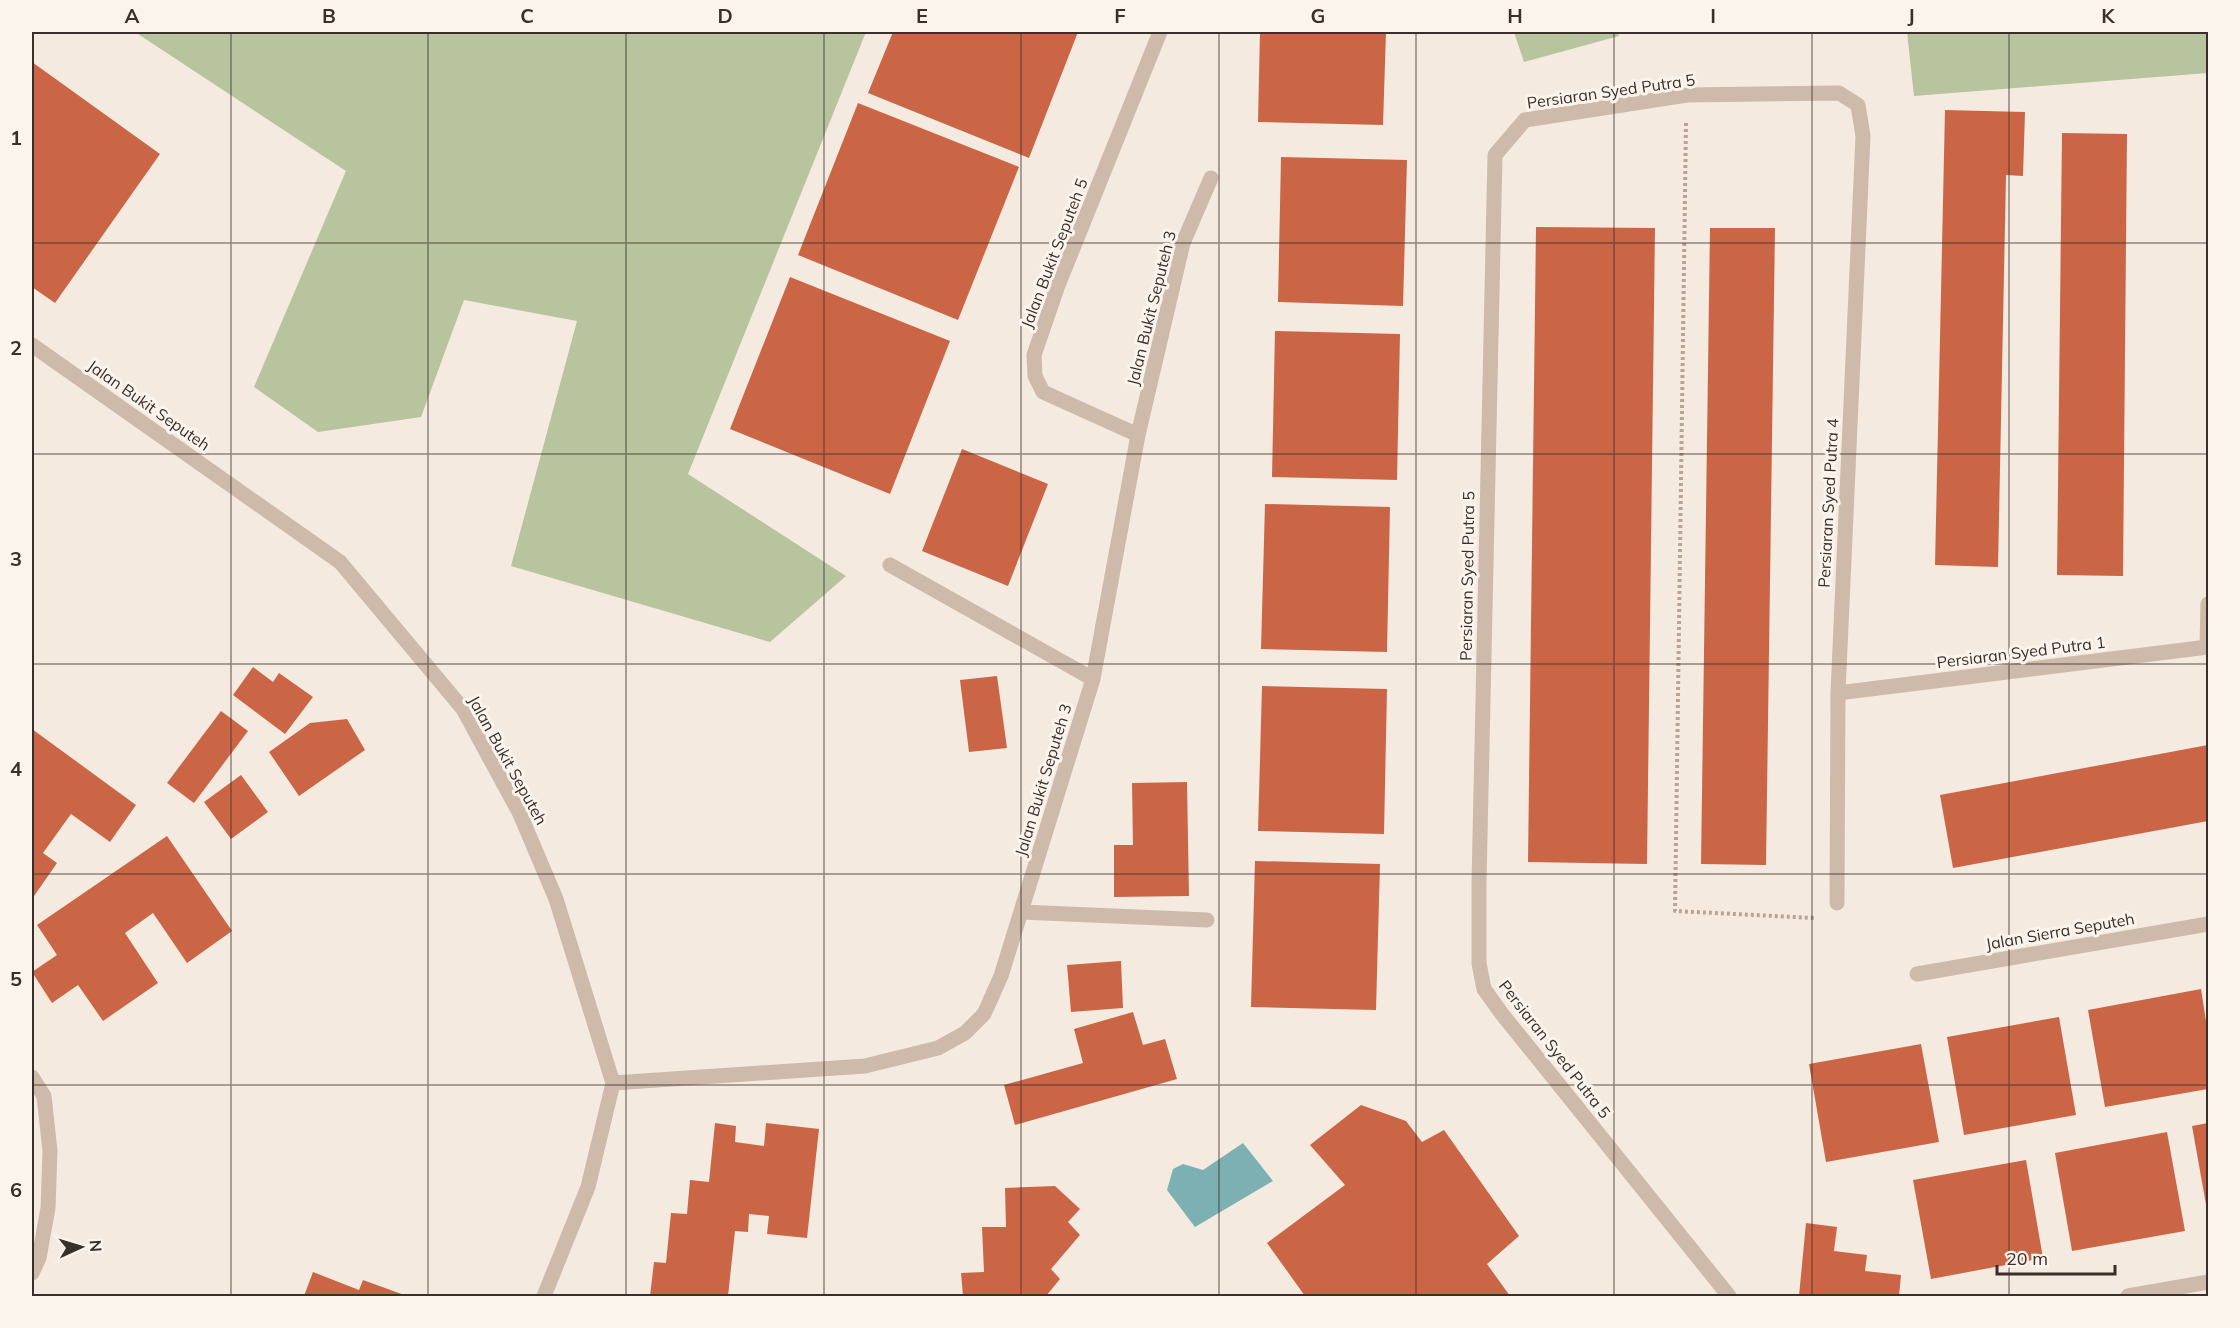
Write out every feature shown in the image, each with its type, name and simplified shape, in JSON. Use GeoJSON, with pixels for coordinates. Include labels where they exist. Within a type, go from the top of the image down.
{"type":"FeatureCollection","features":[{"type":"Feature","properties":{"kind":"street","name":"Jalan Bukit Seputeh 5"},"geometry":{"type":"LineString","coordinates":[[1138,435],[1043,392],[1035,376],[1035,355],[1057,288],[1160,32]]}},
{"type":"Feature","properties":{"kind":"street","name":"Persiaran Syed Putra 5"},"geometry":{"type":"LineString","coordinates":[[1730,1296],[1484,989],[1479,963],[1479,882],[1495,154],[1525,120],[1687,95],[1839,93],[1858,105]]}},
{"type":"Feature","properties":{"kind":"street","name":"Persiaran Syed Putra 4"},"geometry":{"type":"LineString","coordinates":[[1837,903],[1838,693],[1863,136],[1858,105]]}},
{"type":"Feature","properties":{"kind":"street","name":"Jalan Bukit Seputeh 3"},"geometry":{"type":"LineString","coordinates":[[613,1083],[866,1066],[938,1048],[965,1033],[984,1014],[1001,976],[1093,679],[1138,435],[1183,243],[1211,178]]}},
{"type":"Feature","properties":{"kind":"street","name":"Jalan Bukit Seputeh"},"geometry":{"type":"LineString","coordinates":[[32,345],[340,562],[463,708],[520,814],[556,899],[613,1083]]}},
{"type":"Feature","properties":{"kind":"street"},"geometry":{"type":"LineString","coordinates":[[890,565],[1093,679]]}},
{"type":"Feature","properties":{"kind":"street"},"geometry":{"type":"LineString","coordinates":[[2208,604],[2208,647]]}},
{"type":"Feature","properties":{"kind":"street","name":"Persiaran Syed Putra 1"},"geometry":{"type":"LineString","coordinates":[[1838,693],[2208,647]]}},
{"type":"Feature","properties":{"kind":"street"},"geometry":{"type":"LineString","coordinates":[[1021,912],[1207,920]]}},
{"type":"Feature","properties":{"kind":"street","name":"Jalan Sierra Seputeh"},"geometry":{"type":"LineString","coordinates":[[1917,974],[2208,924]]}},
{"type":"Feature","properties":{"kind":"street"},"geometry":{"type":"LineString","coordinates":[[32,1077],[44,1096],[50,1151],[48,1208],[39,1258],[32,1273]]}},
{"type":"Feature","properties":{"kind":"street"},"geometry":{"type":"LineString","coordinates":[[544,1296],[588,1187],[613,1083]]}},
{"type":"Feature","properties":{"kind":"street"},"geometry":{"type":"LineString","coordinates":[[2128,1296],[2208,1282]]}},
{"type":"Feature","properties":{"kind":"path"},"geometry":{"type":"LineString","coordinates":[[1687,95],[1674,911],[1828,919],[1837,903]]}},
{"type":"Feature","properties":{"kind":"green space"},"geometry":{"type":"Polygon","coordinates":[[[135,32],[866,32],[688,474],[846,576],[770,642],[511,566],[577,321],[464,300],[421,417],[318,432],[254,387],[346,171],[135,32]]]}},
{"type":"Feature","properties":{"kind":"green space"},"geometry":{"type":"Polygon","coordinates":[[[1514,32],[1618,32],[1619,36],[1524,62],[1514,32]]]}},
{"type":"Feature","properties":{"kind":"green space"},"geometry":{"type":"Polygon","coordinates":[[[1907,32],[2208,32],[2208,73],[1914,96],[1907,32]]]}},
{"type":"Feature","properties":{"kind":"water"},"geometry":{"type":"Polygon","coordinates":[[[1243,1143],[1273,1181],[1195,1227],[1167,1190],[1173,1169],[1183,1164],[1203,1170],[1243,1143]]]}},
{"type":"Feature","properties":{"kind":"building"},"geometry":{"type":"Polygon","coordinates":[[[893,32],[1078,32],[1029,158],[868,93],[893,32]]]}},
{"type":"Feature","properties":{"kind":"building"},"geometry":{"type":"Polygon","coordinates":[[[1260,32],[1386,32],[1383,125],[1258,122],[1260,32]]]}},
{"type":"Feature","properties":{"kind":"building"},"geometry":{"type":"Polygon","coordinates":[[[32,62],[160,154],[55,303],[32,287],[32,62]]]}},
{"type":"Feature","properties":{"kind":"building"},"geometry":{"type":"Polygon","coordinates":[[[858,103],[1019,167],[958,320],[798,255],[858,103]]]}},
{"type":"Feature","properties":{"kind":"building"},"geometry":{"type":"Polygon","coordinates":[[[1945,110],[2025,112],[2023,176],[2006,175],[1998,567],[1935,565],[1945,110]]]}},
{"type":"Feature","properties":{"kind":"building"},"geometry":{"type":"Polygon","coordinates":[[[2062,133],[2127,134],[2123,576],[2057,575],[2062,133]]]}},
{"type":"Feature","properties":{"kind":"building"},"geometry":{"type":"Polygon","coordinates":[[[1281,157],[1407,160],[1403,306],[1278,302],[1281,157]]]}},
{"type":"Feature","properties":{"kind":"building"},"geometry":{"type":"Polygon","coordinates":[[[1536,227],[1655,228],[1647,864],[1528,862],[1536,227]]]}},
{"type":"Feature","properties":{"kind":"building"},"geometry":{"type":"Polygon","coordinates":[[[1710,228],[1775,228],[1766,865],[1701,864],[1710,228]]]}},
{"type":"Feature","properties":{"kind":"building"},"geometry":{"type":"Polygon","coordinates":[[[790,277],[950,341],[890,494],[730,429],[790,277]]]}},
{"type":"Feature","properties":{"kind":"building"},"geometry":{"type":"Polygon","coordinates":[[[1275,331],[1400,334],[1397,480],[1272,477],[1275,331]]]}},
{"type":"Feature","properties":{"kind":"building"},"geometry":{"type":"Polygon","coordinates":[[[962,449],[1048,484],[1008,586],[922,551],[962,449]]]}},
{"type":"Feature","properties":{"kind":"building"},"geometry":{"type":"Polygon","coordinates":[[[1265,504],[1390,507],[1387,652],[1261,649],[1265,504]]]}},
{"type":"Feature","properties":{"kind":"building"},"geometry":{"type":"Polygon","coordinates":[[[253,667],[273,682],[279,673],[313,697],[285,734],[233,695],[253,667]]]}},
{"type":"Feature","properties":{"kind":"building"},"geometry":{"type":"Polygon","coordinates":[[[997,676],[1007,748],[969,752],[960,680],[997,676]]]}},
{"type":"Feature","properties":{"kind":"building"},"geometry":{"type":"Polygon","coordinates":[[[1262,686],[1387,689],[1384,834],[1258,831],[1262,686]]]}},
{"type":"Feature","properties":{"kind":"building"},"geometry":{"type":"Polygon","coordinates":[[[221,711],[248,731],[194,803],[167,783],[221,711]]]}},
{"type":"Feature","properties":{"kind":"building"},"geometry":{"type":"Polygon","coordinates":[[[347,719],[365,750],[299,796],[269,752],[310,723],[347,719]]]}},
{"type":"Feature","properties":{"kind":"building"},"geometry":{"type":"Polygon","coordinates":[[[32,729],[136,805],[110,842],[71,814],[43,853],[57,863],[32,899],[32,729]]]}},
{"type":"Feature","properties":{"kind":"building"},"geometry":{"type":"Polygon","coordinates":[[[2208,745],[2208,821],[1953,868],[1940,795],[2208,745]]]}},
{"type":"Feature","properties":{"kind":"building"},"geometry":{"type":"Polygon","coordinates":[[[241,775],[268,812],[231,839],[204,802],[241,775]]]}},
{"type":"Feature","properties":{"kind":"building"},"geometry":{"type":"Polygon","coordinates":[[[1187,782],[1189,896],[1114,897],[1114,845],[1133,845],[1132,783],[1187,782]]]}},
{"type":"Feature","properties":{"kind":"building"},"geometry":{"type":"Polygon","coordinates":[[[167,836],[232,931],[187,963],[153,913],[125,933],[158,983],[103,1021],[78,985],[52,1003],[32,972],[57,955],[37,925],[167,836]]]}},
{"type":"Feature","properties":{"kind":"building"},"geometry":{"type":"Polygon","coordinates":[[[1255,861],[1380,864],[1376,1010],[1251,1007],[1255,861]]]}},
{"type":"Feature","properties":{"kind":"building"},"geometry":{"type":"Polygon","coordinates":[[[1121,961],[1123,1008],[1071,1012],[1067,965],[1121,961]]]}},
{"type":"Feature","properties":{"kind":"building"},"geometry":{"type":"Polygon","coordinates":[[[2201,989],[2208,1034],[2208,1089],[2105,1107],[2088,1010],[2201,989]]]}},
{"type":"Feature","properties":{"kind":"building"},"geometry":{"type":"Polygon","coordinates":[[[1133,1012],[1143,1045],[1165,1039],[1177,1079],[1015,1125],[1004,1085],[1083,1063],[1074,1029],[1133,1012]]]}},
{"type":"Feature","properties":{"kind":"building"},"geometry":{"type":"Polygon","coordinates":[[[2059,1017],[2076,1115],[1964,1135],[1947,1037],[2059,1017]]]}},
{"type":"Feature","properties":{"kind":"building"},"geometry":{"type":"Polygon","coordinates":[[[1921,1044],[1939,1142],[1826,1162],[1809,1064],[1921,1044]]]}},
{"type":"Feature","properties":{"kind":"building"},"geometry":{"type":"Polygon","coordinates":[[[1361,1105],[1406,1121],[1422,1142],[1444,1130],[1519,1236],[1487,1264],[1510,1296],[1305,1296],[1267,1243],[1345,1185],[1310,1145],[1361,1105]]]}},
{"type":"Feature","properties":{"kind":"building"},"geometry":{"type":"Polygon","coordinates":[[[715,1123],[736,1126],[735,1142],[764,1146],[766,1123],[819,1129],[807,1238],[767,1234],[769,1216],[749,1214],[748,1232],[735,1231],[728,1296],[650,1296],[654,1262],[666,1263],[671,1213],[687,1214],[690,1180],[709,1182],[715,1123]]]}},
{"type":"Feature","properties":{"kind":"building"},"geometry":{"type":"Polygon","coordinates":[[[2208,1123],[2208,1210],[2207,1210],[2192,1126],[2208,1123]]]}},
{"type":"Feature","properties":{"kind":"building"},"geometry":{"type":"Polygon","coordinates":[[[2167,1132],[2185,1231],[2072,1251],[2055,1153],[2167,1132]]]}},
{"type":"Feature","properties":{"kind":"building"},"geometry":{"type":"Polygon","coordinates":[[[2026,1160],[2043,1258],[1931,1279],[1913,1180],[2026,1160]]]}},
{"type":"Feature","properties":{"kind":"building"},"geometry":{"type":"Polygon","coordinates":[[[1055,1186],[1080,1209],[1068,1222],[1080,1235],[1051,1269],[1060,1279],[1046,1296],[963,1296],[961,1273],[984,1272],[982,1227],[1006,1227],[1005,1188],[1055,1186]]]}},
{"type":"Feature","properties":{"kind":"building"},"geometry":{"type":"Polygon","coordinates":[[[1806,1223],[1837,1227],[1834,1251],[1867,1255],[1865,1271],[1901,1275],[1899,1296],[1799,1296],[1806,1223]]]}},
{"type":"Feature","properties":{"kind":"building"},"geometry":{"type":"Polygon","coordinates":[[[313,1272],[359,1290],[363,1280],[407,1296],[304,1296],[313,1272]]]}}]}
